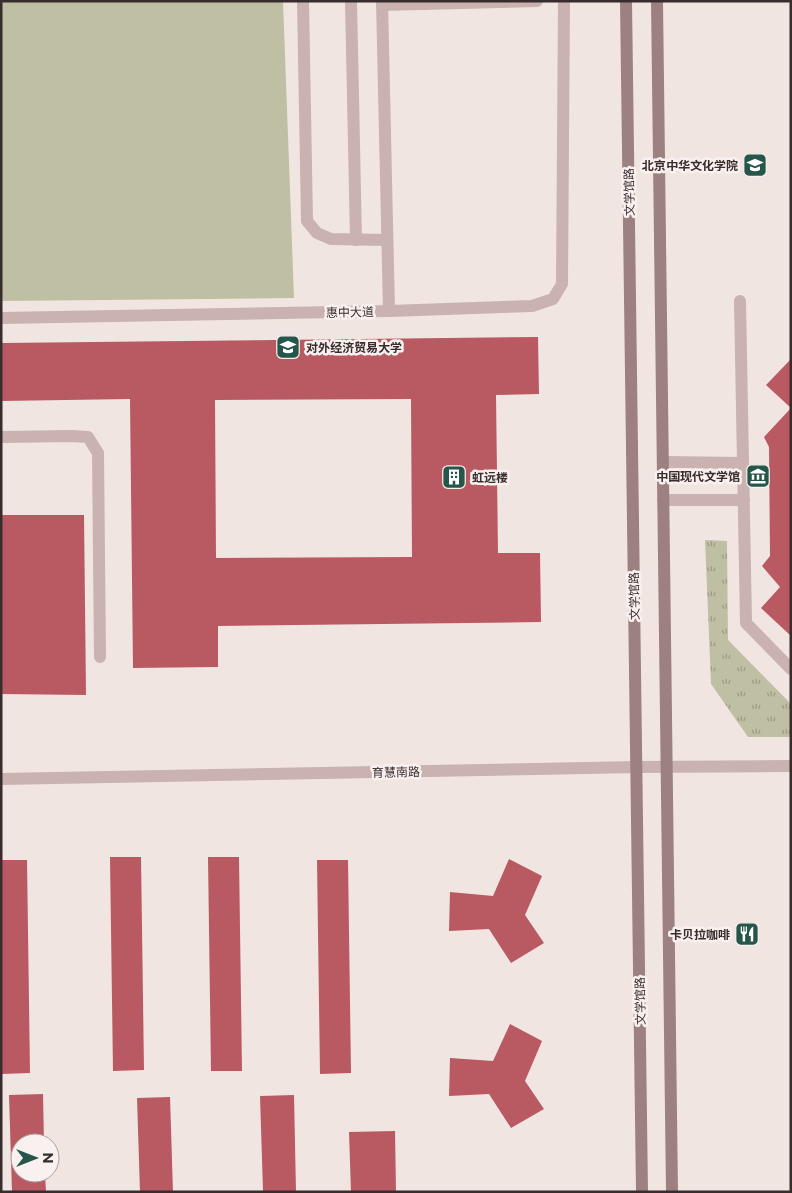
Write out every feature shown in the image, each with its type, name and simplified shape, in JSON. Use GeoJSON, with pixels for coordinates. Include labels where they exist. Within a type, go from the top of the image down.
{"type":"FeatureCollection","features":[{"type":"Feature","properties":{"kind":"main road","name":"文学馆路"},"geometry":{"type":"LineString","coordinates":[[626,1],[642,1192]]}},
{"type":"Feature","properties":{"kind":"main road"},"geometry":{"type":"LineString","coordinates":[[657,1],[672,1192]]}},
{"type":"Feature","properties":{"kind":"street"},"geometry":{"type":"LineString","coordinates":[[303,1],[307,221],[317,233],[331,240],[387,240]]}},
{"type":"Feature","properties":{"kind":"street"},"geometry":{"type":"LineString","coordinates":[[351,1],[356,240]]}},
{"type":"Feature","properties":{"kind":"street"},"geometry":{"type":"LineString","coordinates":[[382,3],[537,1]]}},
{"type":"Feature","properties":{"kind":"street"},"geometry":{"type":"LineString","coordinates":[[389,311],[532,306],[553,300],[562,284],[564,1]]}},
{"type":"Feature","properties":{"kind":"street","name":"惠中大道"},"geometry":{"type":"LineString","coordinates":[[1,318],[389,311],[382,3]]}},
{"type":"Feature","properties":{"kind":"street"},"geometry":{"type":"LineString","coordinates":[[740,301],[746,623],[791,669]]}},
{"type":"Feature","properties":{"kind":"street"},"geometry":{"type":"LineString","coordinates":[[1,437],[88,437],[98,453],[100,657]]}},
{"type":"Feature","properties":{"kind":"street"},"geometry":{"type":"LineString","coordinates":[[663,462],[743,463]]}},
{"type":"Feature","properties":{"kind":"street"},"geometry":{"type":"LineString","coordinates":[[663,500],[744,500]]}},
{"type":"Feature","properties":{"kind":"street","name":"育慧南路"},"geometry":{"type":"LineString","coordinates":[[1,780],[666,766],[791,766]]}},
{"type":"Feature","properties":{"kind":"green space"},"geometry":{"type":"Polygon","coordinates":[[[1,1],[283,1],[294,298],[1,301],[1,1]]]}},
{"type":"Feature","properties":{"kind":"green space"},"geometry":{"type":"Polygon","coordinates":[[[705,540],[727,541],[728,640],[791,704],[791,737],[748,737],[711,684],[705,540]]]}},
{"type":"Feature","properties":{"kind":"building","name":"虹远楼"},"geometry":{"type":"Polygon","coordinates":[[[538,337],[539,394],[496,395],[498,553],[540,553],[541,622],[218,626],[218,667],[133,668],[130,399],[1,401],[1,343],[538,337]],[[411,399],[215,400],[216,558],[412,557],[411,399]]]}},
{"type":"Feature","properties":{"kind":"building"},"geometry":{"type":"Polygon","coordinates":[[[791,359],[791,408],[766,385],[791,359]]]}},
{"type":"Feature","properties":{"kind":"building"},"geometry":{"type":"Polygon","coordinates":[[[791,408],[791,636],[761,608],[780,587],[762,566],[770,556],[769,447],[764,437],[791,408]]]}},
{"type":"Feature","properties":{"kind":"building"},"geometry":{"type":"Polygon","coordinates":[[[1,515],[84,515],[86,695],[1,694],[1,515]]]}},
{"type":"Feature","properties":{"kind":"building"},"geometry":{"type":"Polygon","coordinates":[[[110,857],[141,857],[144,1070],[113,1071],[110,857]]]}},
{"type":"Feature","properties":{"kind":"building"},"geometry":{"type":"Polygon","coordinates":[[[208,857],[239,857],[242,1071],[211,1071],[208,857]]]}},
{"type":"Feature","properties":{"kind":"building"},"geometry":{"type":"Polygon","coordinates":[[[509,859],[542,876],[525,915],[544,943],[511,963],[489,929],[449,931],[450,892],[493,896],[509,859]]]}},
{"type":"Feature","properties":{"kind":"building"},"geometry":{"type":"Polygon","coordinates":[[[1,860],[27,860],[30,1073],[1,1074],[1,860]]]}},
{"type":"Feature","properties":{"kind":"building"},"geometry":{"type":"Polygon","coordinates":[[[317,860],[348,860],[351,1073],[320,1074],[317,860]]]}},
{"type":"Feature","properties":{"kind":"building"},"geometry":{"type":"Polygon","coordinates":[[[510,1024],[542,1041],[525,1081],[544,1109],[511,1128],[489,1094],[449,1096],[450,1058],[493,1061],[510,1024]]]}},
{"type":"Feature","properties":{"kind":"building"},"geometry":{"type":"Polygon","coordinates":[[[43,1094],[44,1133],[10,1133],[9,1095],[43,1094]]]}},
{"type":"Feature","properties":{"kind":"building"},"geometry":{"type":"Polygon","coordinates":[[[294,1095],[296,1192],[263,1192],[260,1096],[294,1095]]]}},
{"type":"Feature","properties":{"kind":"building"},"geometry":{"type":"Polygon","coordinates":[[[170,1097],[173,1192],[140,1192],[137,1098],[170,1097]]]}},
{"type":"Feature","properties":{"kind":"building"},"geometry":{"type":"Polygon","coordinates":[[[395,1131],[396,1192],[351,1192],[349,1132],[395,1131]]]}},
{"type":"Feature","properties":{"kind":"building"},"geometry":{"type":"Polygon","coordinates":[[[12,1183],[46,1183],[46,1192],[12,1192],[12,1183]]]}},
{"type":"Feature","properties":{"kind":"place","name":"北京中华文化学院"},"geometry":{"type":"Point","coordinates":[755,165]}},
{"type":"Feature","properties":{"kind":"place","name":"对外经济贸易大学"},"geometry":{"type":"Point","coordinates":[288,347]}},
{"type":"Feature","properties":{"kind":"place","name":"中国现代文学馆"},"geometry":{"type":"Point","coordinates":[758,476]}},
{"type":"Feature","properties":{"kind":"place","name":"虹远楼"},"geometry":{"type":"Point","coordinates":[454,477]}},
{"type":"Feature","properties":{"kind":"place","name":"卡贝拉咖啡"},"geometry":{"type":"Point","coordinates":[747,934]}}]}
